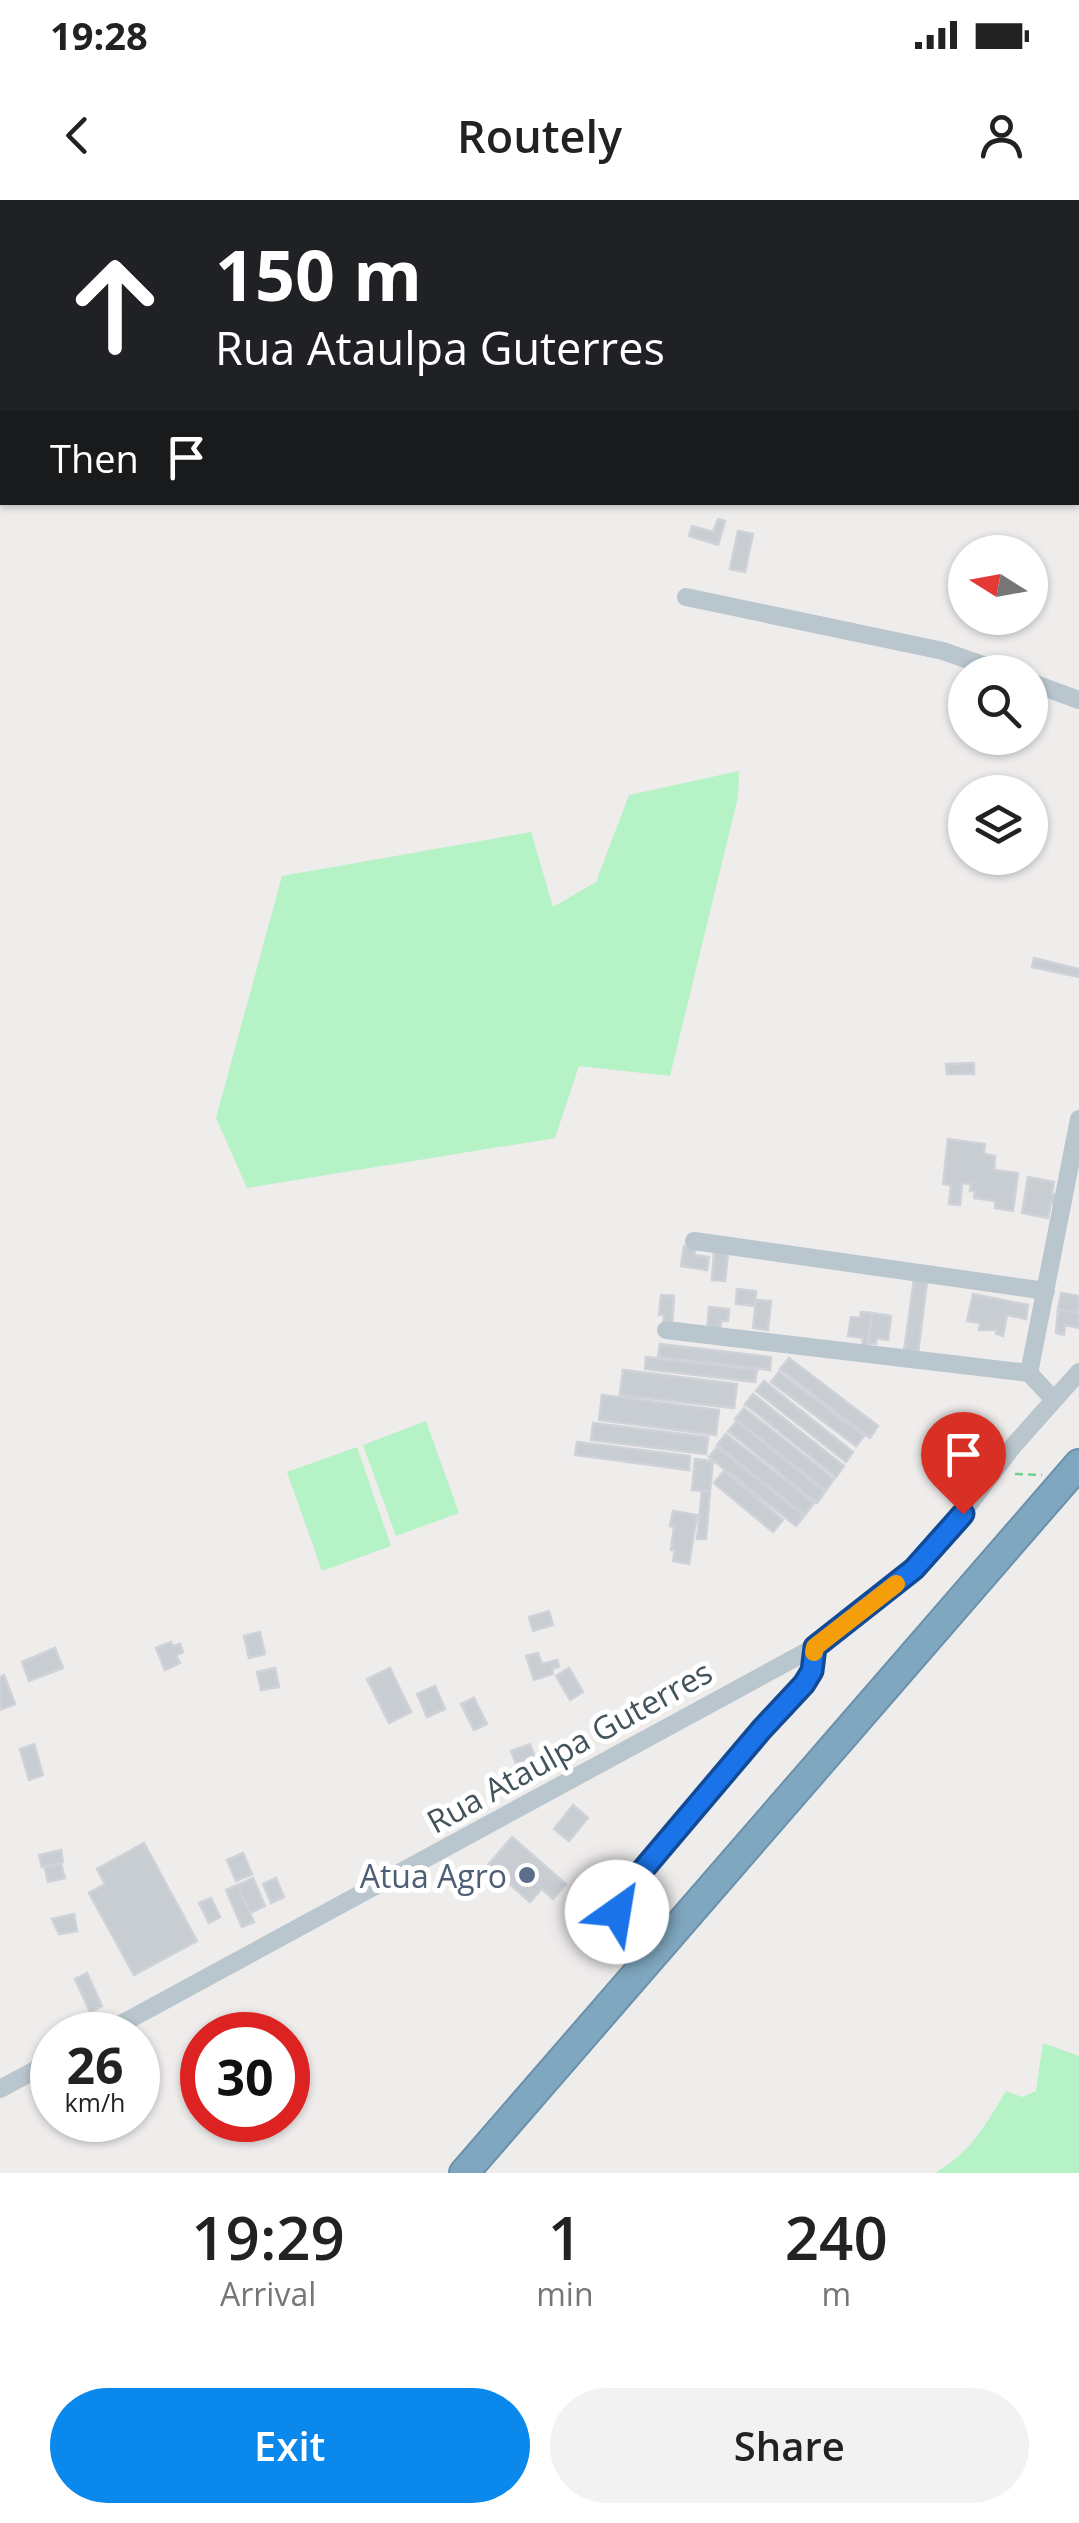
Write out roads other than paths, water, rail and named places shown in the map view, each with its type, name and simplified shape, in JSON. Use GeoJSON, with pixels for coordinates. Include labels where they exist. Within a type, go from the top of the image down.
{"type":"FeatureCollection","features":[{"type":"Feature","properties":{"kind":"highway"},"geometry":{"type":"LineString","coordinates":[[464,2173],[1079,1464]]}},
{"type":"Feature","properties":{"kind":"street"},"geometry":{"type":"LineString","coordinates":[[686,597],[954,655]]}},
{"type":"Feature","properties":{"kind":"street"},"geometry":{"type":"LineString","coordinates":[[1048,689],[1079,700]]}},
{"type":"Feature","properties":{"kind":"street"},"geometry":{"type":"LineString","coordinates":[[1029,1374],[1079,1120]]}},
{"type":"Feature","properties":{"kind":"street"},"geometry":{"type":"LineString","coordinates":[[694,1241],[1046,1291]]}},
{"type":"Feature","properties":{"kind":"street"},"geometry":{"type":"LineString","coordinates":[[666,1330],[1029,1374],[1054,1400]]}},
{"type":"Feature","properties":{"kind":"street","name":"Rua Ataulpa Guterres"},"geometry":{"type":"LineString","coordinates":[[143,2012],[815,1647],[914,1569],[1079,1372]]}},
{"type":"Feature","properties":{"kind":"street"},"geometry":{"type":"LineString","coordinates":[[642,1968],[620,1939],[617,1912],[624,1892],[804,1684],[812,1671],[815,1647]]}},
{"type":"Feature","properties":{"kind":"street"},"geometry":{"type":"LineString","coordinates":[[0,2090],[30,2073]]}},
{"type":"Feature","properties":{"kind":"place","name":"Atua Agro"},"geometry":{"type":"Point","coordinates":[527,1875]}}]}
